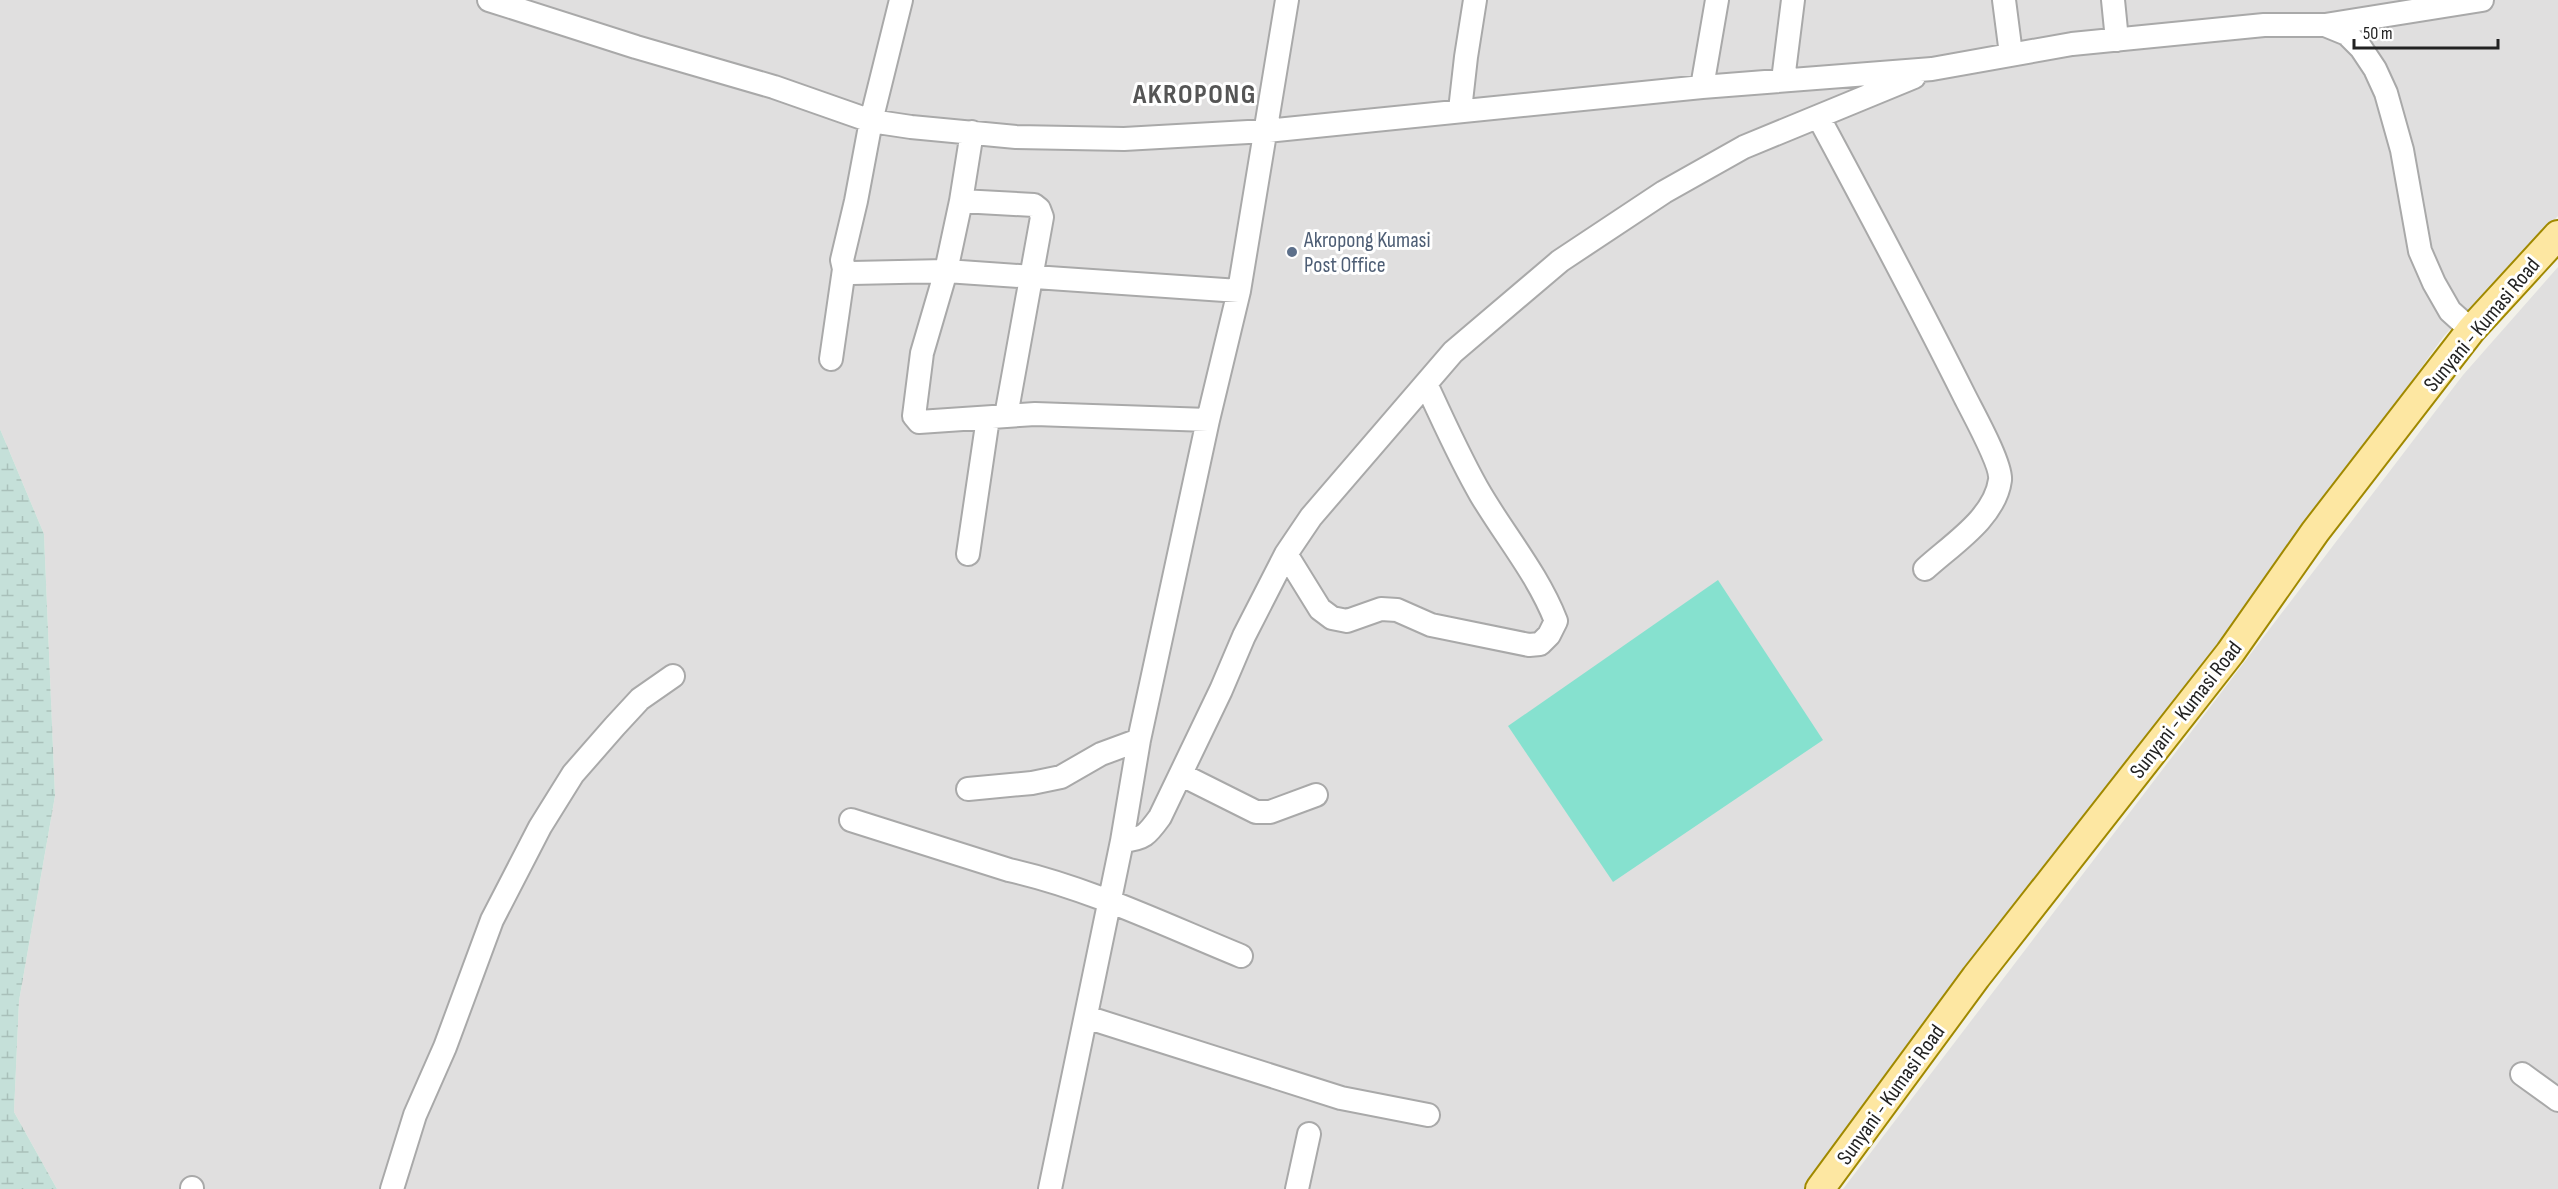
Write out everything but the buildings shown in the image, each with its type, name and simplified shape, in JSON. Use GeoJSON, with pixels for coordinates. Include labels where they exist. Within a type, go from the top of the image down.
{"type":"FeatureCollection","features":[{"type":"Feature","properties":{"kind":"main road","name":"Sunyani - Kumasi Road"},"geometry":{"type":"LineString","coordinates":[[1820,1189],[1976,977],[2230,653],[2315,532],[2471,330],[2558,235]]}},
{"type":"Feature","properties":{"kind":"street"},"geometry":{"type":"LineString","coordinates":[[489,0],[522,5],[636,47],[774,87],[871,121],[1016,137],[1124,139],[1266,131],[1702,87],[1932,69],[2010,54],[2116,39],[2264,25],[2325,25],[2482,0]]}},
{"type":"Feature","properties":{"kind":"street"},"geometry":{"type":"LineString","coordinates":[[831,359],[844,269],[842,260],[871,121],[901,0]]}},
{"type":"Feature","properties":{"kind":"street"},"geometry":{"type":"LineString","coordinates":[[1050,1189],[1122,841],[1139,740],[1208,420],[1239,291],[1287,0]]}},
{"type":"Feature","properties":{"kind":"street"},"geometry":{"type":"LineString","coordinates":[[1460,110],[1475,0]]}},
{"type":"Feature","properties":{"kind":"street"},"geometry":{"type":"LineString","coordinates":[[1702,87],[1717,0]]}},
{"type":"Feature","properties":{"kind":"street"},"geometry":{"type":"LineString","coordinates":[[1783,80],[1793,0]]}},
{"type":"Feature","properties":{"kind":"street"},"geometry":{"type":"LineString","coordinates":[[2004,0],[2010,54]]}},
{"type":"Feature","properties":{"kind":"street"},"geometry":{"type":"LineString","coordinates":[[2113,0],[2116,39]]}},
{"type":"Feature","properties":{"kind":"street"},"geometry":{"type":"LineString","coordinates":[[2325,25],[2347,34],[2361,48],[2375,69],[2386,93],[2402,150],[2420,251],[2433,283],[2450,311],[2471,330]]}},
{"type":"Feature","properties":{"kind":"street"},"geometry":{"type":"LineString","coordinates":[[1122,841],[1139,839],[1148,833],[1160,817],[1182,775],[1244,636],[1286,554],[1311,517],[1453,352],[1560,261],[1664,192],[1744,147],[1819,118],[1932,69]]}},
{"type":"Feature","properties":{"kind":"street"},"geometry":{"type":"LineString","coordinates":[[1819,118],[1922,312],[1991,450],[2001,479],[1991,507],[1925,569]]}},
{"type":"Feature","properties":{"kind":"street"},"geometry":{"type":"LineString","coordinates":[[972,132],[962,201],[946,271],[922,353],[914,416],[919,422],[1035,414],[1208,420]]}},
{"type":"Feature","properties":{"kind":"street"},"geometry":{"type":"LineString","coordinates":[[962,201],[1034,205],[1042,216],[968,554]]}},
{"type":"Feature","properties":{"kind":"street"},"geometry":{"type":"LineString","coordinates":[[844,269],[852,273],[946,271],[1239,291]]}},
{"type":"Feature","properties":{"kind":"street"},"geometry":{"type":"LineString","coordinates":[[1286,554],[1320,609],[1332,618],[1347,621],[1381,609],[1397,610],[1431,625],[1529,645],[1540,644],[1549,634],[1556,621],[1550,606],[1517,547],[1482,497],[1426,384]]}},
{"type":"Feature","properties":{"kind":"street"},"geometry":{"type":"LineString","coordinates":[[392,1189],[415,1115],[445,1047],[492,920],[540,827],[573,774],[615,726],[640,699],[673,676]]}},
{"type":"Feature","properties":{"kind":"street"},"geometry":{"type":"LineString","coordinates":[[968,789],[1032,783],[1060,777],[1101,754],[1139,740]]}},
{"type":"Feature","properties":{"kind":"street"},"geometry":{"type":"LineString","coordinates":[[1182,775],[1256,812],[1270,812],[1316,795]]}},
{"type":"Feature","properties":{"kind":"street"},"geometry":{"type":"LineString","coordinates":[[851,820],[1009,870],[1034,875],[1109,901],[1241,956]]}},
{"type":"Feature","properties":{"kind":"street"},"geometry":{"type":"LineString","coordinates":[[1086,1017],[1341,1098],[1428,1115]]}},
{"type":"Feature","properties":{"kind":"street"},"geometry":{"type":"LineString","coordinates":[[2522,1074],[2558,1100]]}},
{"type":"Feature","properties":{"kind":"street"},"geometry":{"type":"LineString","coordinates":[[1297,1189],[1309,1134]]}},
{"type":"Feature","properties":{"kind":"shaded area"},"geometry":{"type":"Polygon","coordinates":[[[0,0],[2558,0],[2558,216],[2444,336],[2299,537],[1807,1189],[57,1189],[14,1112],[19,1001],[55,796],[44,534],[0,429],[0,0]]]}},
{"type":"Feature","properties":{"kind":"shaded area"},"geometry":{"type":"Polygon","coordinates":[[[2558,267],[2558,1189],[1843,1189],[2463,375],[2558,267]]]}},
{"type":"Feature","properties":{"kind":"shaded area"},"geometry":{"type":"Polygon","coordinates":[[[1718,580],[1823,740],[1613,882],[1508,726],[1718,580]]]}},
{"type":"Feature","properties":{"kind":"green space"},"geometry":{"type":"Polygon","coordinates":[[[0,429],[44,534],[55,796],[19,1001],[14,1112],[57,1189],[0,1189],[0,429]]]}},
{"type":"Feature","properties":{"kind":"place","name":"Akropong Kumasi Post Office"},"geometry":{"type":"Point","coordinates":[1292,252]}},
{"type":"Feature","properties":{"kind":"district","name":"AKROPONG"},"geometry":{"type":"Point","coordinates":[1195,93]}}]}
